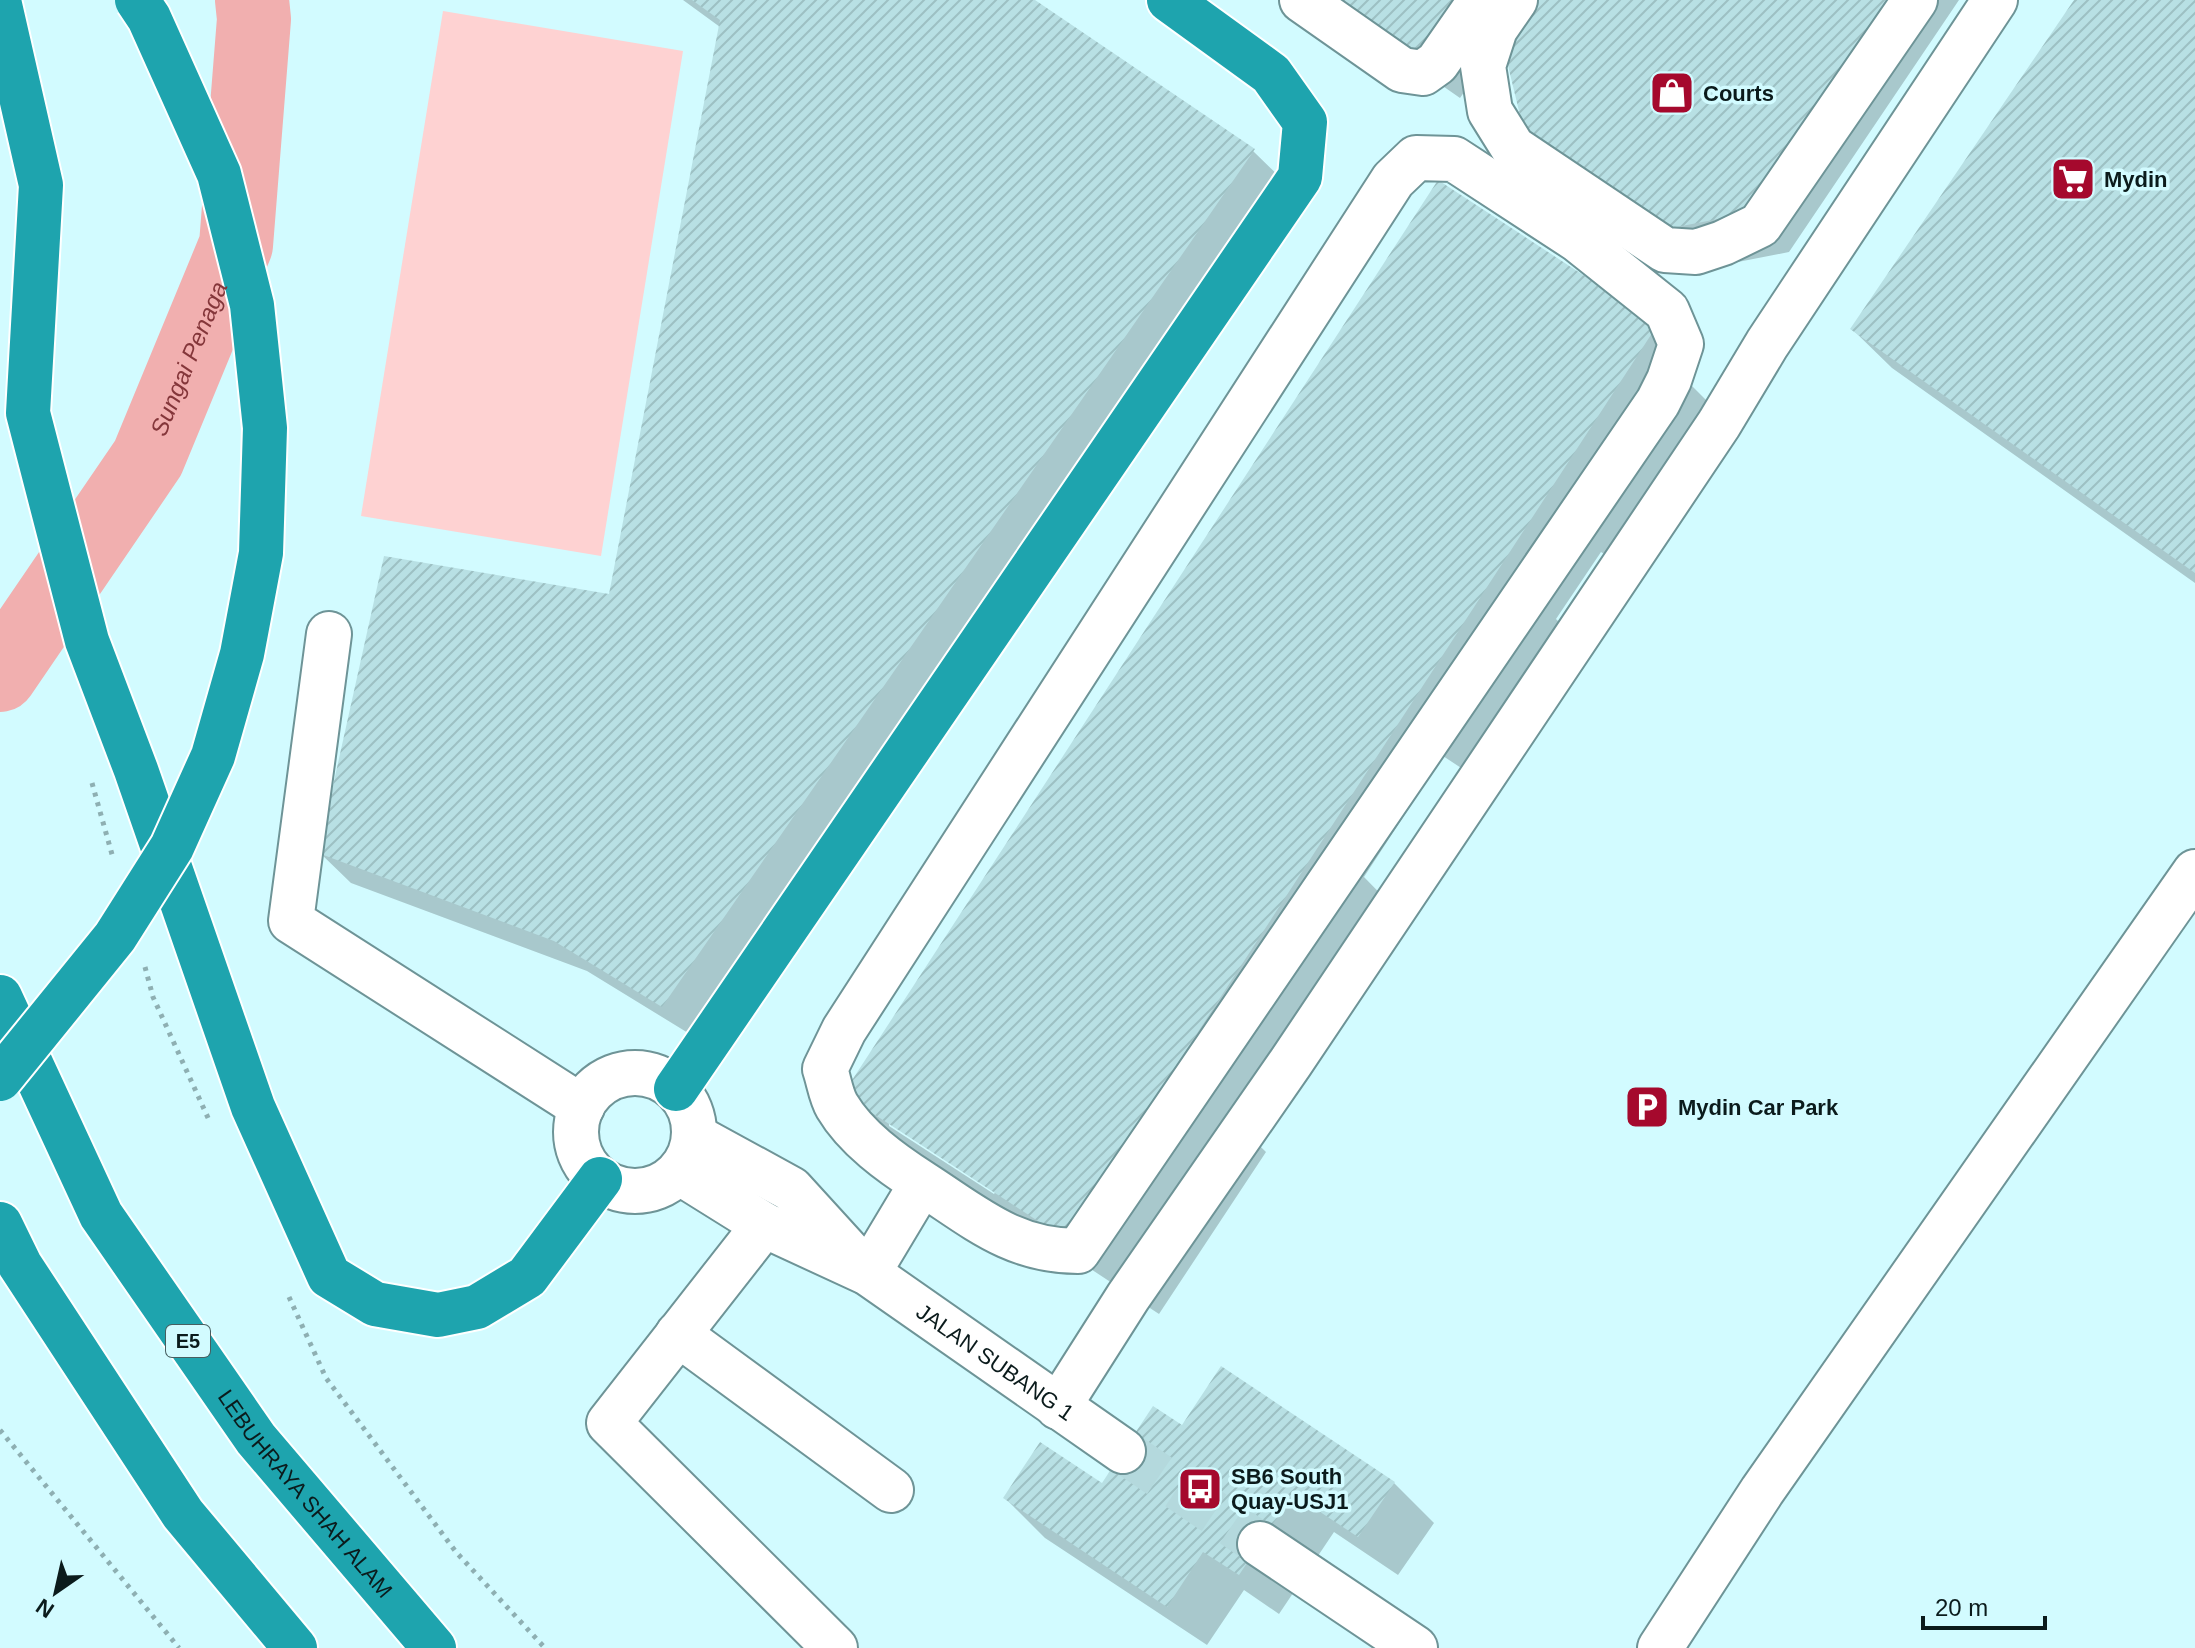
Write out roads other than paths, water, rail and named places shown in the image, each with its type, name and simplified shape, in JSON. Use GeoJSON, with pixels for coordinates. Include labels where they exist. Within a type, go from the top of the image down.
{"type":"FeatureCollection","features":[{"type":"Feature","properties":{"kind":"highway"},"geometry":{"type":"LineString","coordinates":[[676,1089],[1300,177],[1305,122],[1271,74],[1169,0]]}},
{"type":"Feature","properties":{"kind":"highway"},"geometry":{"type":"LineString","coordinates":[[0,5],[41,185],[28,413],[87,641],[136,770],[253,1107],[329,1276],[375,1304],[438,1315],[477,1307],[527,1277],[600,1179]]}},
{"type":"Feature","properties":{"kind":"highway"},"geometry":{"type":"LineString","coordinates":[[0,1079],[115,937],[172,847],[213,756],[242,654],[261,553],[265,428],[252,305],[219,174],[144,6]]}},
{"type":"Feature","properties":{"kind":"highway","name":"LEBUHRAYA SHAH ALAM"},"geometry":{"type":"LineString","coordinates":[[0,997],[101,1215],[256,1439],[434,1648]]}},
{"type":"Feature","properties":{"kind":"highway"},"geometry":{"type":"LineString","coordinates":[[0,1224],[20,1265],[183,1514],[295,1648]]}},
{"type":"Feature","properties":{"kind":"street"},"geometry":{"type":"LineString","coordinates":[[1302,0],[1402,70],[1423,73],[1437,63],[1481,0]]}},
{"type":"Feature","properties":{"kind":"street"},"geometry":{"type":"LineString","coordinates":[[1515,0],[1495,29],[1483,66],[1490,111],[1513,148],[1665,250],[1696,252],[1760,225],[1915,0]]}},
{"type":"Feature","properties":{"kind":"street"},"geometry":{"type":"LineString","coordinates":[[1058,1407],[1128,1297],[1291,1062],[1719,424],[1767,344],[1995,0]]}},
{"type":"Feature","properties":{"kind":"street"},"geometry":{"type":"LineString","coordinates":[[1416,158],[1454,159],[1578,240],[1667,311],[1681,344],[1658,402],[1078,1251],[1051,1251],[1006,1237],[922,1183],[859,1134],[836,1105],[825,1069],[844,1030],[1393,180],[1416,158]]}},
{"type":"Feature","properties":{"kind":"street"},"geometry":{"type":"LineString","coordinates":[[329,634],[291,921],[582,1107]]}},
{"type":"Feature","properties":{"kind":"street"},"geometry":{"type":"LineString","coordinates":[[1660,1648],[1762,1491],[2195,872]]}},
{"type":"Feature","properties":{"kind":"street"},"geometry":{"type":"LineString","coordinates":[[648,1074],[664,1080],[687,1103],[693,1119],[687,1154],[665,1183],[632,1191],[615,1187],[588,1168],[578,1146],[577,1122],[582,1107],[602,1083],[617,1076],[648,1074]]}},
{"type":"Feature","properties":{"kind":"street"},"geometry":{"type":"LineString","coordinates":[[687,1154],[764,1225],[868,1273]]}},
{"type":"Feature","properties":{"kind":"street"},"geometry":{"type":"LineString","coordinates":[[687,1154],[791,1189],[868,1273]]}},
{"type":"Feature","properties":{"kind":"street"},"geometry":{"type":"LineString","coordinates":[[868,1273],[922,1183]]}},
{"type":"Feature","properties":{"kind":"street"},"geometry":{"type":"LineString","coordinates":[[764,1225],[609,1423],[835,1648]]}},
{"type":"Feature","properties":{"kind":"street","name":"JALAN SUBANG 1"},"geometry":{"type":"LineString","coordinates":[[868,1273],[1123,1451]]}},
{"type":"Feature","properties":{"kind":"street"},"geometry":{"type":"LineString","coordinates":[[678,1334],[891,1490]]}},
{"type":"Feature","properties":{"kind":"street"},"geometry":{"type":"LineString","coordinates":[[1260,1544],[1415,1648]]}},
{"type":"Feature","properties":{"kind":"waterway","name":"Sungai Penaga"},"geometry":{"type":"LineString","coordinates":[[0,675],[148,458],[236,245],[254,19],[252,0]]}},
{"type":"Feature","properties":{"kind":"tunnel"},"geometry":{"type":"LineString","coordinates":[[1123,1451],[1260,1544]]}},
{"type":"Feature","properties":{"kind":"place","name":"Courts"},"geometry":{"type":"Point","coordinates":[1672,93]}},
{"type":"Feature","properties":{"kind":"place","name":"Mydin"},"geometry":{"type":"Point","coordinates":[2073,179]}},
{"type":"Feature","properties":{"kind":"place","name":"Mydin Car Park"},"geometry":{"type":"Point","coordinates":[1647,1107]}},
{"type":"Feature","properties":{"kind":"place","name":"SB6 South Quay-USJ1"},"geometry":{"type":"Point","coordinates":[1200,1489]}}]}
